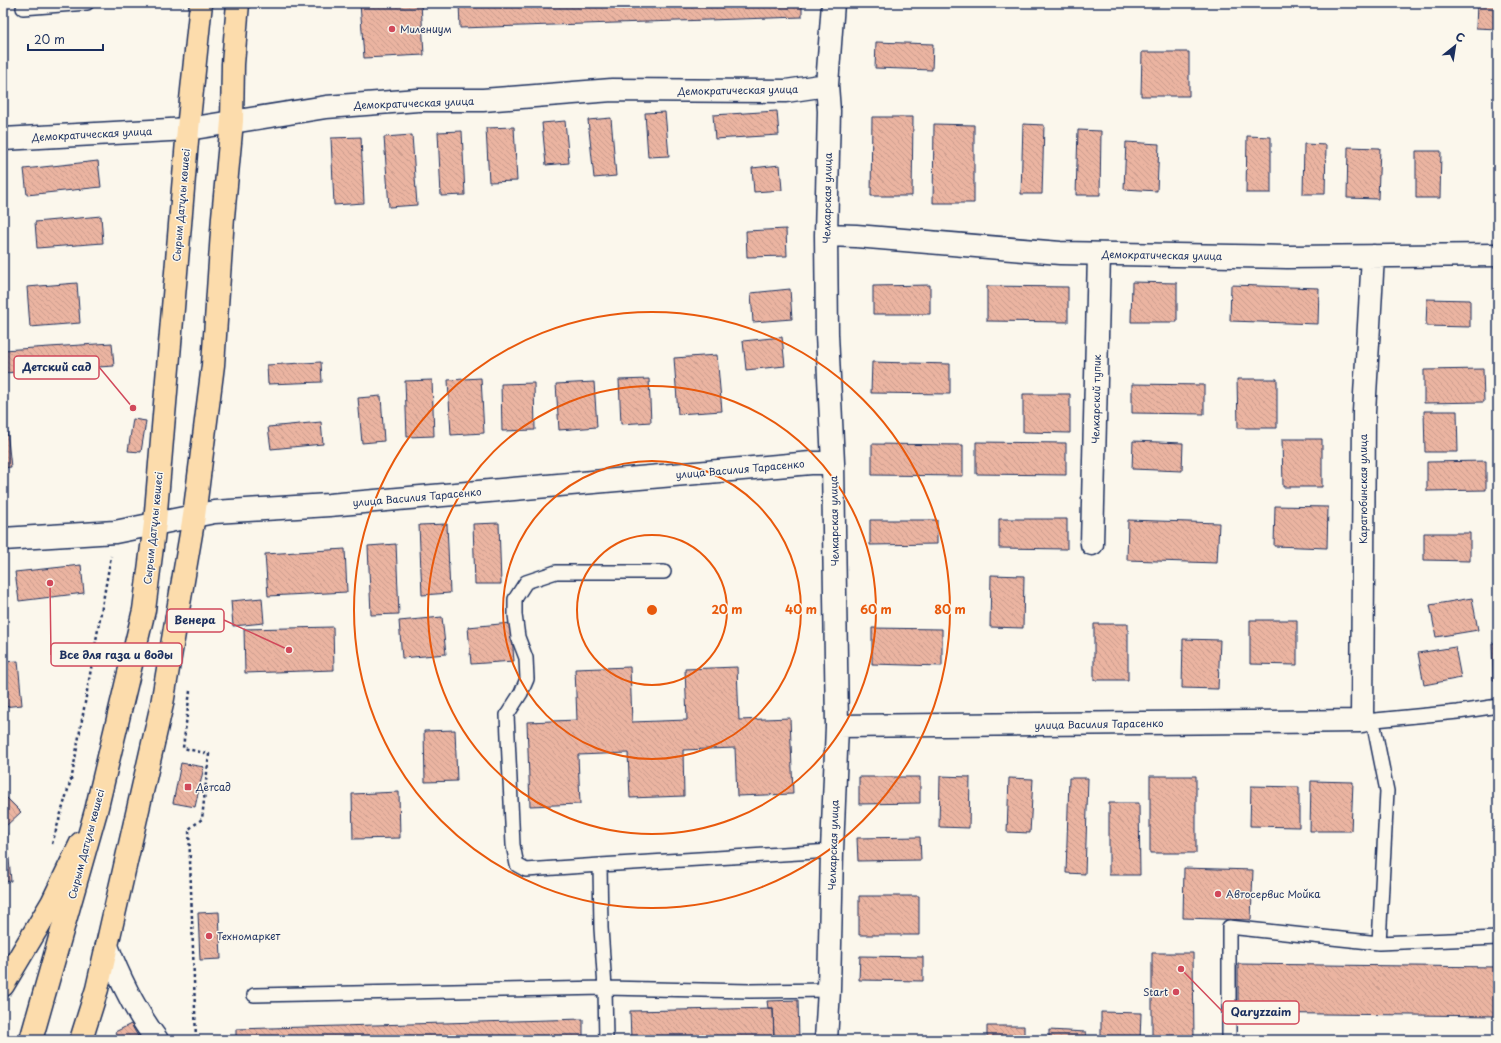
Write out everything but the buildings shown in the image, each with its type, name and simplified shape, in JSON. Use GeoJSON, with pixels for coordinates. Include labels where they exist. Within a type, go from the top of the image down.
{"type":"FeatureCollection","features":[{"type":"Feature","properties":{"kind":"main road","name":"Сырым Датұлы көшесі"},"geometry":{"type":"LineString","coordinates":[[32,1040],[96,811],[144,610],[155,523],[188,128],[201,3]]}},
{"type":"Feature","properties":{"kind":"main road"},"geometry":{"type":"LineString","coordinates":[[81,1040],[107,946],[162,704],[194,516],[213,364],[223,217],[232,121],[233,64],[238,3]]}},
{"type":"Feature","properties":{"kind":"main road"},"geometry":{"type":"LineString","coordinates":[[3,985],[52,903],[96,811]]}},
{"type":"Feature","properties":{"kind":"street","name":"Челкарская улица"},"geometry":{"type":"LineString","coordinates":[[826,1040],[829,990],[832,851],[837,726],[833,463],[827,334],[826,235],[829,111],[827,86],[833,3]]}},
{"type":"Feature","properties":{"kind":"street","name":"Демократическая улица"},"geometry":{"type":"LineString","coordinates":[[3,139],[188,128],[326,107],[418,100],[483,100],[612,90],[786,91],[827,86]]}},
{"type":"Feature","properties":{"kind":"street","name":"Демократическая улица"},"geometry":{"type":"LineString","coordinates":[[826,235],[856,236],[1060,253],[1286,257],[1498,255]]}},
{"type":"Feature","properties":{"kind":"street","name":"Челкарский тупик"},"geometry":{"type":"LineString","coordinates":[[1092,544],[1099,254]]}},
{"type":"Feature","properties":{"kind":"street","name":"Каратюбинская улица"},"geometry":{"type":"LineString","coordinates":[[1367,721],[1364,412],[1373,256]]}},
{"type":"Feature","properties":{"kind":"street","name":"улица Василия Тарасенко"},"geometry":{"type":"LineString","coordinates":[[3,539],[115,532],[214,512],[329,505],[803,464],[833,463]]}},
{"type":"Feature","properties":{"kind":"street","name":"улица Василия Тарасенко"},"geometry":{"type":"LineString","coordinates":[[837,726],[1367,721]]}},
{"type":"Feature","properties":{"kind":"street"},"geometry":{"type":"LineString","coordinates":[[107,946],[118,975],[134,1004],[157,1040]]}},
{"type":"Feature","properties":{"kind":"lane"},"geometry":{"type":"LineString","coordinates":[[23,8],[87,3]]}},
{"type":"Feature","properties":{"kind":"lane"},"geometry":{"type":"LineString","coordinates":[[664,572],[556,572],[526,582],[516,599],[515,615],[518,637],[526,658],[527,679],[521,693],[507,715],[513,845],[517,865],[526,870],[832,851]]}},
{"type":"Feature","properties":{"kind":"lane"},"geometry":{"type":"LineString","coordinates":[[1379,942],[1387,791],[1367,721],[1498,706]]}},
{"type":"Feature","properties":{"kind":"lane"},"geometry":{"type":"LineString","coordinates":[[600,865],[600,928],[605,988],[606,1040]]}},
{"type":"Feature","properties":{"kind":"lane"},"geometry":{"type":"LineString","coordinates":[[1229,1040],[1228,927],[1379,942],[1498,938]]}},
{"type":"Feature","properties":{"kind":"lane"},"geometry":{"type":"LineString","coordinates":[[254,995],[605,988],[750,992],[829,990]]}},
{"type":"Feature","properties":{"kind":"path"},"geometry":{"type":"LineString","coordinates":[[50,850],[72,776],[115,532]]}},
{"type":"Feature","properties":{"kind":"path"},"geometry":{"type":"LineString","coordinates":[[191,685],[183,748],[209,754],[202,819],[189,829],[196,1040]]}},
{"type":"Feature","properties":{"kind":"place","name":"Милениум"},"geometry":{"type":"Point","coordinates":[392,29]}},
{"type":"Feature","properties":{"kind":"place","name":"Детский сад"},"geometry":{"type":"Point","coordinates":[133,408]}},
{"type":"Feature","properties":{"kind":"place","name":"Все для газа и воды"},"geometry":{"type":"Point","coordinates":[50,583]}},
{"type":"Feature","properties":{"kind":"place","name":"Венера"},"geometry":{"type":"Point","coordinates":[289,650]}},
{"type":"Feature","properties":{"kind":"place","name":"Детсад"},"geometry":{"type":"Point","coordinates":[188,787]}},
{"type":"Feature","properties":{"kind":"place","name":"Автосервис Мойка"},"geometry":{"type":"Point","coordinates":[1218,894]}},
{"type":"Feature","properties":{"kind":"place","name":"Техномаркет"},"geometry":{"type":"Point","coordinates":[209,936]}},
{"type":"Feature","properties":{"kind":"place","name":"Qaryzzaim"},"geometry":{"type":"Point","coordinates":[1181,969]}},
{"type":"Feature","properties":{"kind":"place","name":"Start"},"geometry":{"type":"Point","coordinates":[1176,992]}}]}
